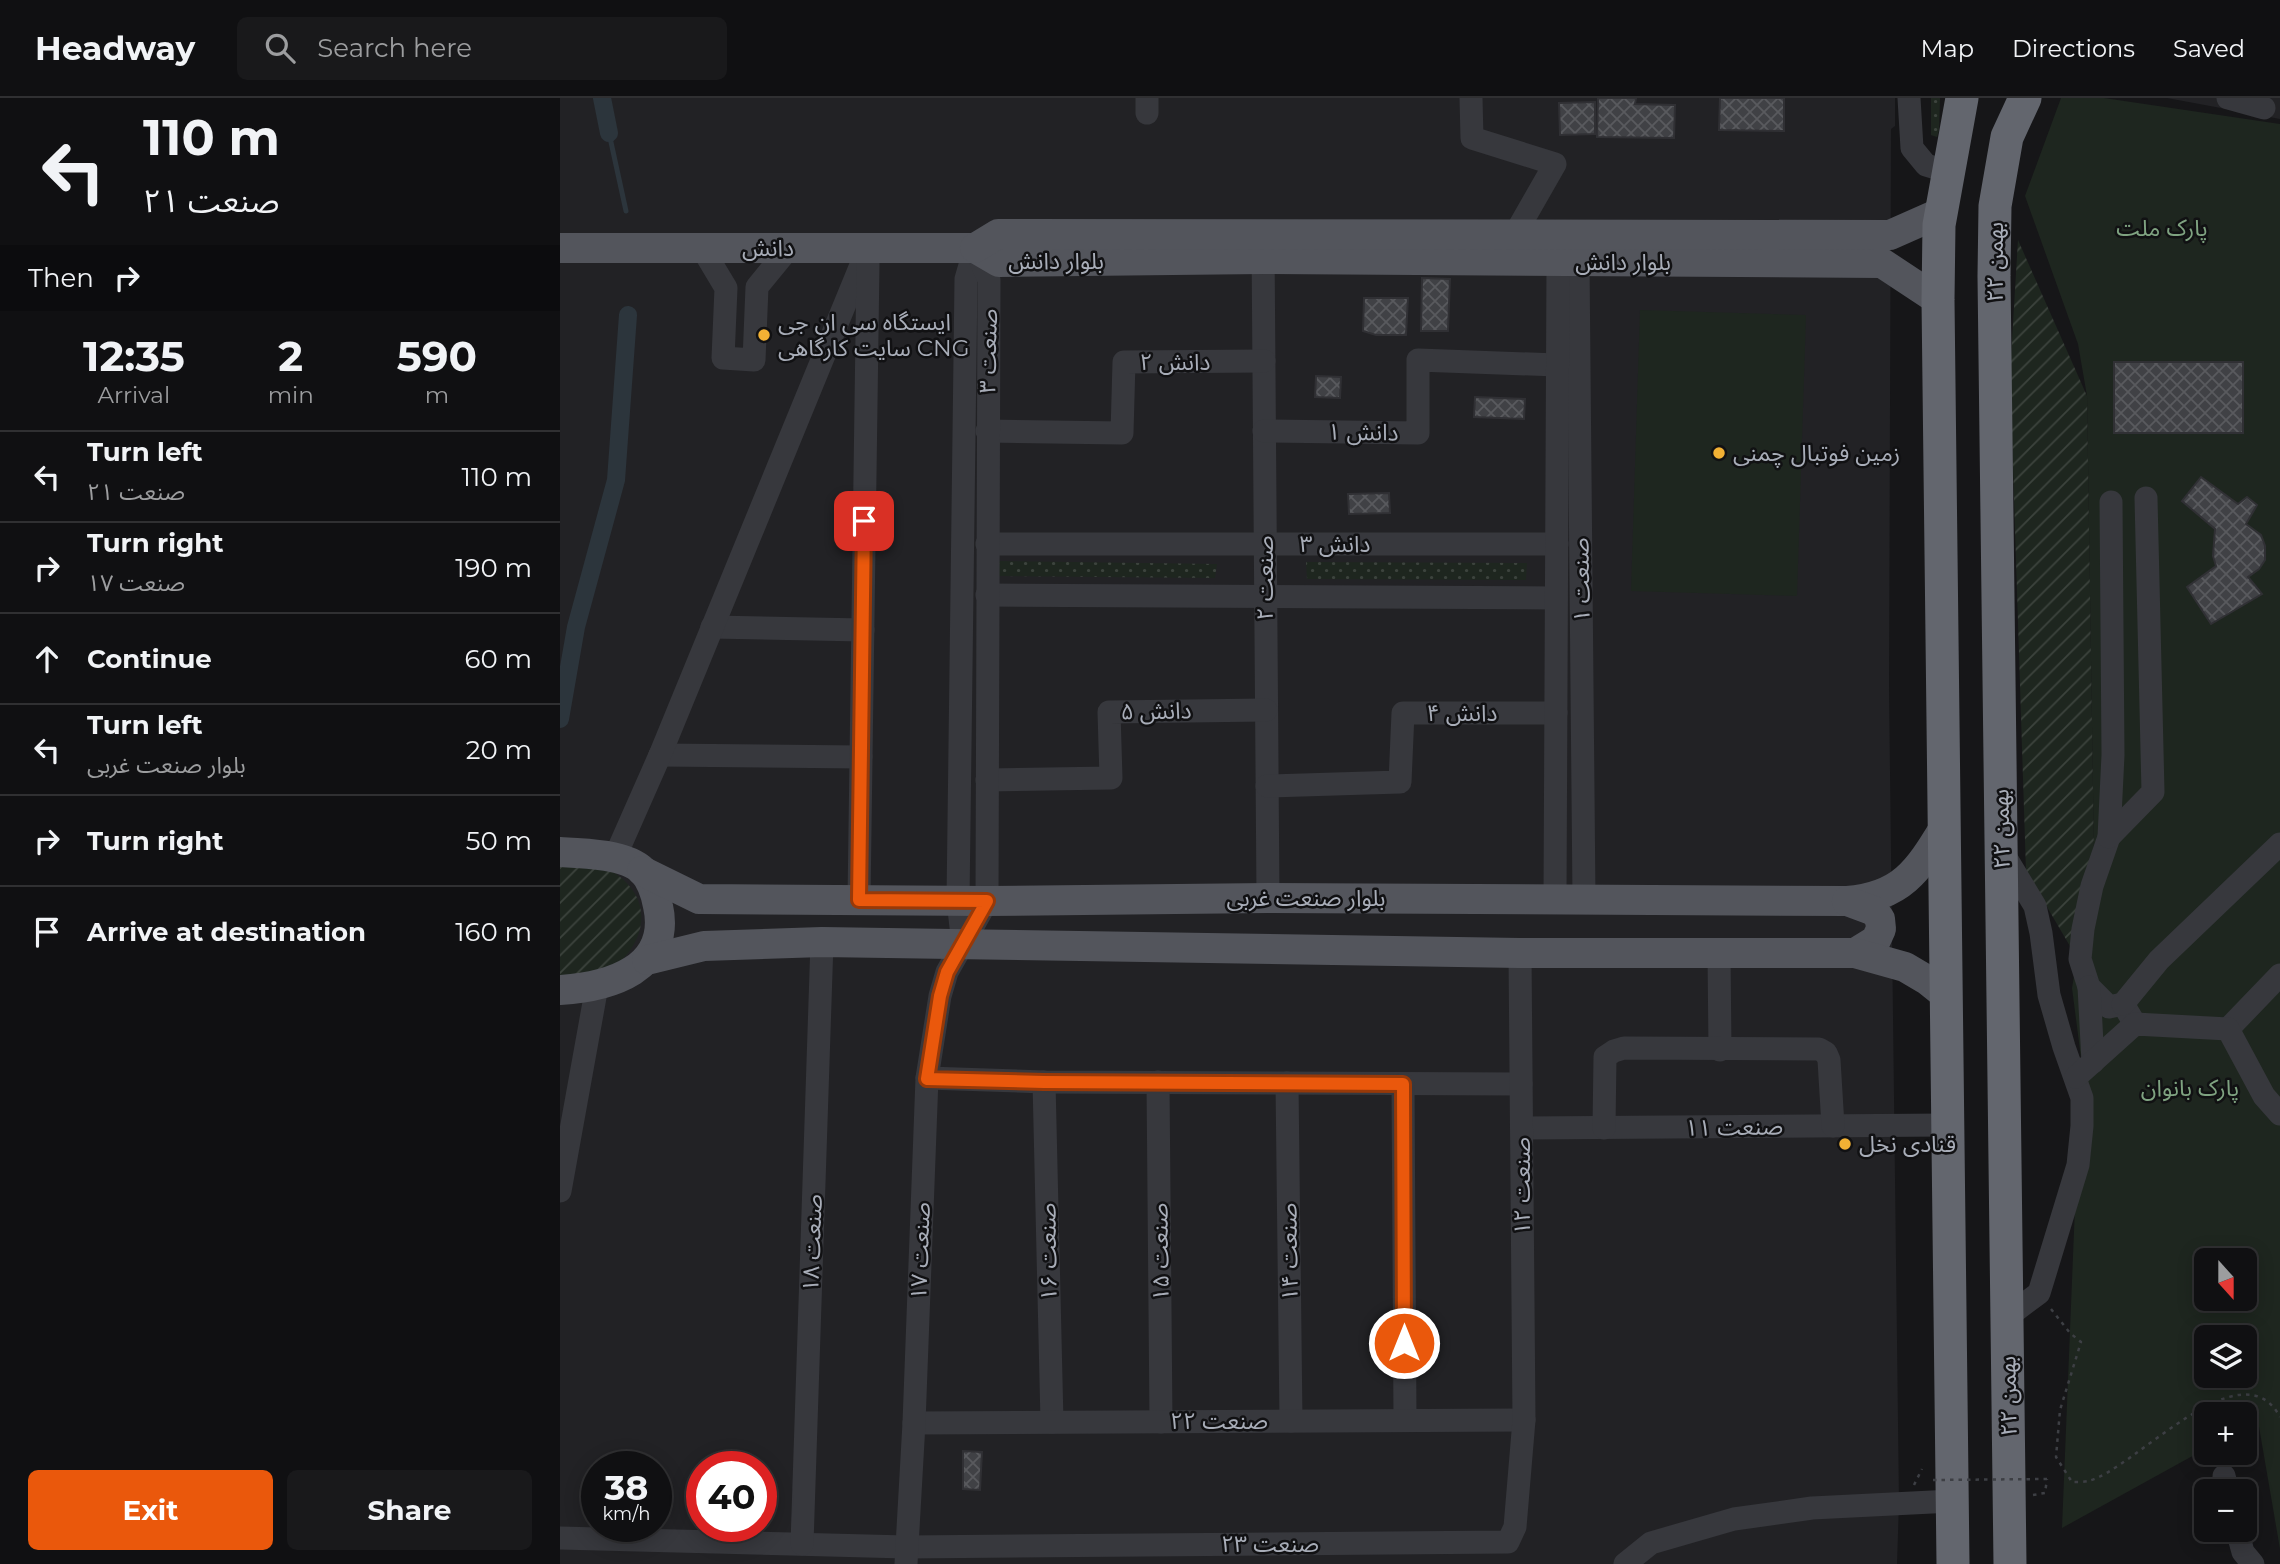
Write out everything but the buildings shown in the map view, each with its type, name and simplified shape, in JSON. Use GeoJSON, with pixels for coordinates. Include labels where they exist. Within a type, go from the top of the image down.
{"type":"FeatureCollection","features":[{"type":"Feature","properties":{"kind":"highway","name":"۲۲ بهمن"},"geometry":{"type":"LineString","coordinates":[[2010,1564],[1994,276],[1995,206],[2007,137],[2025,98]]}},
{"type":"Feature","properties":{"kind":"highway"},"geometry":{"type":"LineString","coordinates":[[1953,1564],[1942,1490],[1947,996],[1938,300],[1939,225],[1957,124]]}},
{"type":"Feature","properties":{"kind":"main road","name":"بلوار دانش"},"geometry":{"type":"LineString","coordinates":[[975,248],[999,262],[1263,246],[1515,248],[1891,236],[1942,212]]}},
{"type":"Feature","properties":{"kind":"main road","name":"دانش"},"geometry":{"type":"LineString","coordinates":[[561,250],[975,248]]}},
{"type":"Feature","properties":{"kind":"main road","name":"بلوار دانش"},"geometry":{"type":"LineString","coordinates":[[1515,248],[1568,261],[1882,263],[1938,300]]}},
{"type":"Feature","properties":{"kind":"main road","name":"بلوار صنعت غربی"},"geometry":{"type":"LineString","coordinates":[[615,857],[699,899],[1847,901],[1869,899],[1899,886],[1927,857],[1944,828]]}},
{"type":"Feature","properties":{"kind":"main road"},"geometry":{"type":"LineString","coordinates":[[560,852],[615,857]]}},
{"type":"Feature","properties":{"kind":"main road"},"geometry":{"type":"LineString","coordinates":[[642,871],[656,894],[660,915],[658,939],[647,960]]}},
{"type":"Feature","properties":{"kind":"main road"},"geometry":{"type":"LineString","coordinates":[[1847,901],[1874,911],[1880,919],[1881,929],[1876,940],[1855,953]]}},
{"type":"Feature","properties":{"kind":"main road"},"geometry":{"type":"LineString","coordinates":[[560,990],[597,986],[622,977],[647,960],[704,946],[822,942],[1520,953],[1855,953],[1905,967],[1947,996]]}},
{"type":"Feature","properties":{"kind":"street"},"geometry":{"type":"LineString","coordinates":[[1471,98],[1472,138],[1555,164],[1515,248]]}},
{"type":"Feature","properties":{"kind":"street"},"geometry":{"type":"LineString","coordinates":[[1909,98],[1912,148],[1926,165],[1957,124]]}},
{"type":"Feature","properties":{"kind":"street"},"geometry":{"type":"LineString","coordinates":[[2228,98],[2264,107]]}},
{"type":"Feature","properties":{"kind":"street","name":"صنعت ۲"},"geometry":{"type":"LineString","coordinates":[[1263,246],[1268,898]]}},
{"type":"Feature","properties":{"kind":"street"},"geometry":{"type":"LineString","coordinates":[[702,248],[726,288],[723,358],[754,360],[757,287],[789,248]]}},
{"type":"Feature","properties":{"kind":"street"},"geometry":{"type":"LineString","coordinates":[[615,857],[660,755],[868,248]]}},
{"type":"Feature","properties":{"kind":"street"},"geometry":{"type":"LineString","coordinates":[[859,900],[868,248]]}},
{"type":"Feature","properties":{"kind":"street","name":"صنعت ۳"},"geometry":{"type":"LineString","coordinates":[[972,901],[987,780],[989,280],[975,248]]}},
{"type":"Feature","properties":{"kind":"street","name":"صنعت ۳"},"geometry":{"type":"LineString","coordinates":[[972,901],[966,279],[975,248]]}},
{"type":"Feature","properties":{"kind":"street","name":"صنعت ۱"},"geometry":{"type":"LineString","coordinates":[[1555,899],[1557,365],[1568,261]]}},
{"type":"Feature","properties":{"kind":"street","name":"صنعت ۱"},"geometry":{"type":"LineString","coordinates":[[1568,261],[1584,899]]}},
{"type":"Feature","properties":{"kind":"street","name":"دانش ۱"},"geometry":{"type":"LineString","coordinates":[[1264,431],[1418,433],[1418,360],[1557,365]]}},
{"type":"Feature","properties":{"kind":"street","name":"دانش ۲"},"geometry":{"type":"LineString","coordinates":[[987,431],[1122,433],[1124,362],[1264,361]]}},
{"type":"Feature","properties":{"kind":"street"},"geometry":{"type":"LineString","coordinates":[[2109,836],[2153,792],[2146,498]]}},
{"type":"Feature","properties":{"kind":"street"},"geometry":{"type":"LineString","coordinates":[[2093,1062],[2089,986],[2080,959],[2092,886],[2109,836],[2113,755],[2111,502]]}},
{"type":"Feature","properties":{"kind":"street","name":"دانش ۳"},"geometry":{"type":"LineString","coordinates":[[987,544],[1556,544]]}},
{"type":"Feature","properties":{"kind":"street"},"geometry":{"type":"LineString","coordinates":[[987,595],[1556,598]]}},
{"type":"Feature","properties":{"kind":"street"},"geometry":{"type":"LineString","coordinates":[[712,627],[863,630]]}},
{"type":"Feature","properties":{"kind":"street","name":"دانش ۵"},"geometry":{"type":"LineString","coordinates":[[987,780],[1111,778],[1109,712],[1266,710]]}},
{"type":"Feature","properties":{"kind":"street","name":"دانش ۴"},"geometry":{"type":"LineString","coordinates":[[1267,786],[1400,782],[1403,713],[1556,713]]}},
{"type":"Feature","properties":{"kind":"street"},"geometry":{"type":"LineString","coordinates":[[660,755],[861,757]]}},
{"type":"Feature","properties":{"kind":"street"},"geometry":{"type":"LineString","coordinates":[[2089,986],[2109,1007],[2123,1004],[2160,960],[2280,844]]}},
{"type":"Feature","properties":{"kind":"street"},"geometry":{"type":"LineString","coordinates":[[2001,849],[2035,906],[2049,995],[2082,1098],[2078,1165],[2039,1293],[2007,1317]]}},
{"type":"Feature","properties":{"kind":"street","name":"صنعت ۱۷"},"geometry":{"type":"LineString","coordinates":[[906,1555],[914,1423],[927,1079],[940,996],[947,972],[963,943],[972,901]]}},
{"type":"Feature","properties":{"kind":"street","name":"صنعت ۱۸"},"geometry":{"type":"LineString","coordinates":[[802,1545],[822,942]]}},
{"type":"Feature","properties":{"kind":"street","name":"صنعت ۱۲"},"geometry":{"type":"LineString","coordinates":[[1508,1542],[1515,1527],[1524,1420],[1520,953]]}},
{"type":"Feature","properties":{"kind":"street"},"geometry":{"type":"LineString","coordinates":[[1719,953],[1720,1050]]}},
{"type":"Feature","properties":{"kind":"street"},"geometry":{"type":"LineString","coordinates":[[2076,1077],[2135,1024],[2228,1029],[2280,975]]}},
{"type":"Feature","properties":{"kind":"street"},"geometry":{"type":"LineString","coordinates":[[560,1191],[597,986]]}},
{"type":"Feature","properties":{"kind":"street"},"geometry":{"type":"LineString","coordinates":[[2123,1004],[2135,1024]]}},
{"type":"Feature","properties":{"kind":"street"},"geometry":{"type":"LineString","coordinates":[[2228,1029],[2264,1096],[2280,1114]]}},
{"type":"Feature","properties":{"kind":"street"},"geometry":{"type":"LineString","coordinates":[[1604,1128],[1605,1057],[1624,1048],[1819,1049],[1826,1053],[1829,1060],[1833,1126]]}},
{"type":"Feature","properties":{"kind":"street"},"geometry":{"type":"LineString","coordinates":[[927,1079],[1521,1084]]}},
{"type":"Feature","properties":{"kind":"street","name":"صنعت ۱۶"},"geometry":{"type":"LineString","coordinates":[[1044,1082],[1052,1422]]}},
{"type":"Feature","properties":{"kind":"street","name":"صنعت ۱۵"},"geometry":{"type":"LineString","coordinates":[[1158,1082],[1161,1422]]}},
{"type":"Feature","properties":{"kind":"street","name":"صنعت ۱۴"},"geometry":{"type":"LineString","coordinates":[[1287,1083],[1291,1421]]}},
{"type":"Feature","properties":{"kind":"street"},"geometry":{"type":"LineString","coordinates":[[1403,1084],[1405,1420]]}},
{"type":"Feature","properties":{"kind":"street","name":"صنعت ۱۱"},"geometry":{"type":"LineString","coordinates":[[1522,1128],[1947,1125]]}},
{"type":"Feature","properties":{"kind":"street","name":"صنعت ۲۲"},"geometry":{"type":"LineString","coordinates":[[914,1423],[1524,1420]]}},
{"type":"Feature","properties":{"kind":"street"},"geometry":{"type":"LineString","coordinates":[[1625,1564],[1651,1543],[1734,1518],[1942,1490]]}},
{"type":"Feature","properties":{"kind":"street","name":"صنعت ۲۳"},"geometry":{"type":"LineString","coordinates":[[560,1538],[802,1545],[906,1555],[1508,1542]]}},
{"type":"Feature","properties":{"kind":"street"},"geometry":{"type":"LineString","coordinates":[[2241,1542],[2253,1564]]}},
{"type":"Feature","properties":{"kind":"path"},"geometry":{"type":"LineString","coordinates":[[2039,1293],[2070,1333],[2081,1342],[2060,1410],[2056,1457],[2072,1482],[2089,1481],[2113,1469],[2193,1412],[2234,1395],[2261,1397],[2275,1409],[2280,1418]]}},
{"type":"Feature","properties":{"kind":"path"},"geometry":{"type":"LineString","coordinates":[[1942,1490],[2047,1479],[2045,1493]]}},
{"type":"Feature","properties":{"kind":"shaded area"},"geometry":{"type":"Polygon","coordinates":[[[560,98],[1895,98],[1895,126],[1891,129],[1889,690],[1899,1503],[1897,1564],[560,1564],[560,98]]]}},
{"type":"Feature","properties":{"kind":"shaded area"},"geometry":{"type":"Polygon","coordinates":[[[2167,98],[2280,98],[2280,119],[2167,98]]]}},
{"type":"Feature","properties":{"kind":"green space"},"geometry":{"type":"Polygon","coordinates":[[[1931,98],[1940,98],[1937,137],[1931,135],[1931,98]]]}},
{"type":"Feature","properties":{"kind":"green space","name":"پارک ملت"},"geometry":{"type":"Polygon","coordinates":[[[2061,98],[2104,98],[2280,124],[2280,1549],[2257,1421],[2257,1402],[2194,1402],[2194,1455],[2062,1528],[2081,1058],[2072,988],[2094,858],[2087,396],[2078,344],[2025,196],[2061,98]]]}},
{"type":"Feature","properties":{"kind":"green space"},"geometry":{"type":"Polygon","coordinates":[[[2018,240],[2087,396],[2094,858],[2074,953],[2026,871],[2010,374],[2018,240]]]}},
{"type":"Feature","properties":{"kind":"green space","name":"زمین فوتبال چمنی"},"geometry":{"type":"Polygon","coordinates":[[[1640,310],[1806,315],[1797,596],[1631,591],[1640,310]]]}},
{"type":"Feature","properties":{"kind":"green space"},"geometry":{"type":"Polygon","coordinates":[[[995,561],[1217,564],[1215,578],[996,576],[995,561]]]}},
{"type":"Feature","properties":{"kind":"green space"},"geometry":{"type":"Polygon","coordinates":[[[1306,562],[1527,563],[1526,580],[1307,579],[1306,562]]]}},
{"type":"Feature","properties":{"kind":"green space"},"geometry":{"type":"Polygon","coordinates":[[[560,860],[600,863],[627,883],[635,893],[641,916],[637,939],[621,961],[609,969],[560,978],[560,860]]]}},
{"type":"Feature","properties":{"kind":"waterway"},"geometry":{"type":"LineString","coordinates":[[602,98],[609,133]]}},
{"type":"Feature","properties":{"kind":"waterway"},"geometry":{"type":"LineString","coordinates":[[609,133],[626,211]]}},
{"type":"Feature","properties":{"kind":"waterway"},"geometry":{"type":"LineString","coordinates":[[560,719],[576,627],[616,480],[628,315]]}},
{"type":"Feature","properties":{"kind":"place","name":"ایستگاه سی ان جی سایت کارگاهی CNG"},"geometry":{"type":"Point","coordinates":[764,335]}},
{"type":"Feature","properties":{"kind":"place","name":"زمین فوتبال چمنی"},"geometry":{"type":"Point","coordinates":[1719,453]}},
{"type":"Feature","properties":{"kind":"place","name":"قنادی نخل"},"geometry":{"type":"Point","coordinates":[1845,1144]}},
{"type":"Feature","properties":{"kind":"route"},"geometry":{"type":"LineString","coordinates":[[864,521],[859,900],[987,901],[947,972],[940,996],[927,1079],[1403,1084],[1404,1343]]}},
{"type":"Feature","properties":{"kind":"park label","name":"پارک بانوان"},"geometry":{"type":"Point","coordinates":[2190,1088]}}]}
